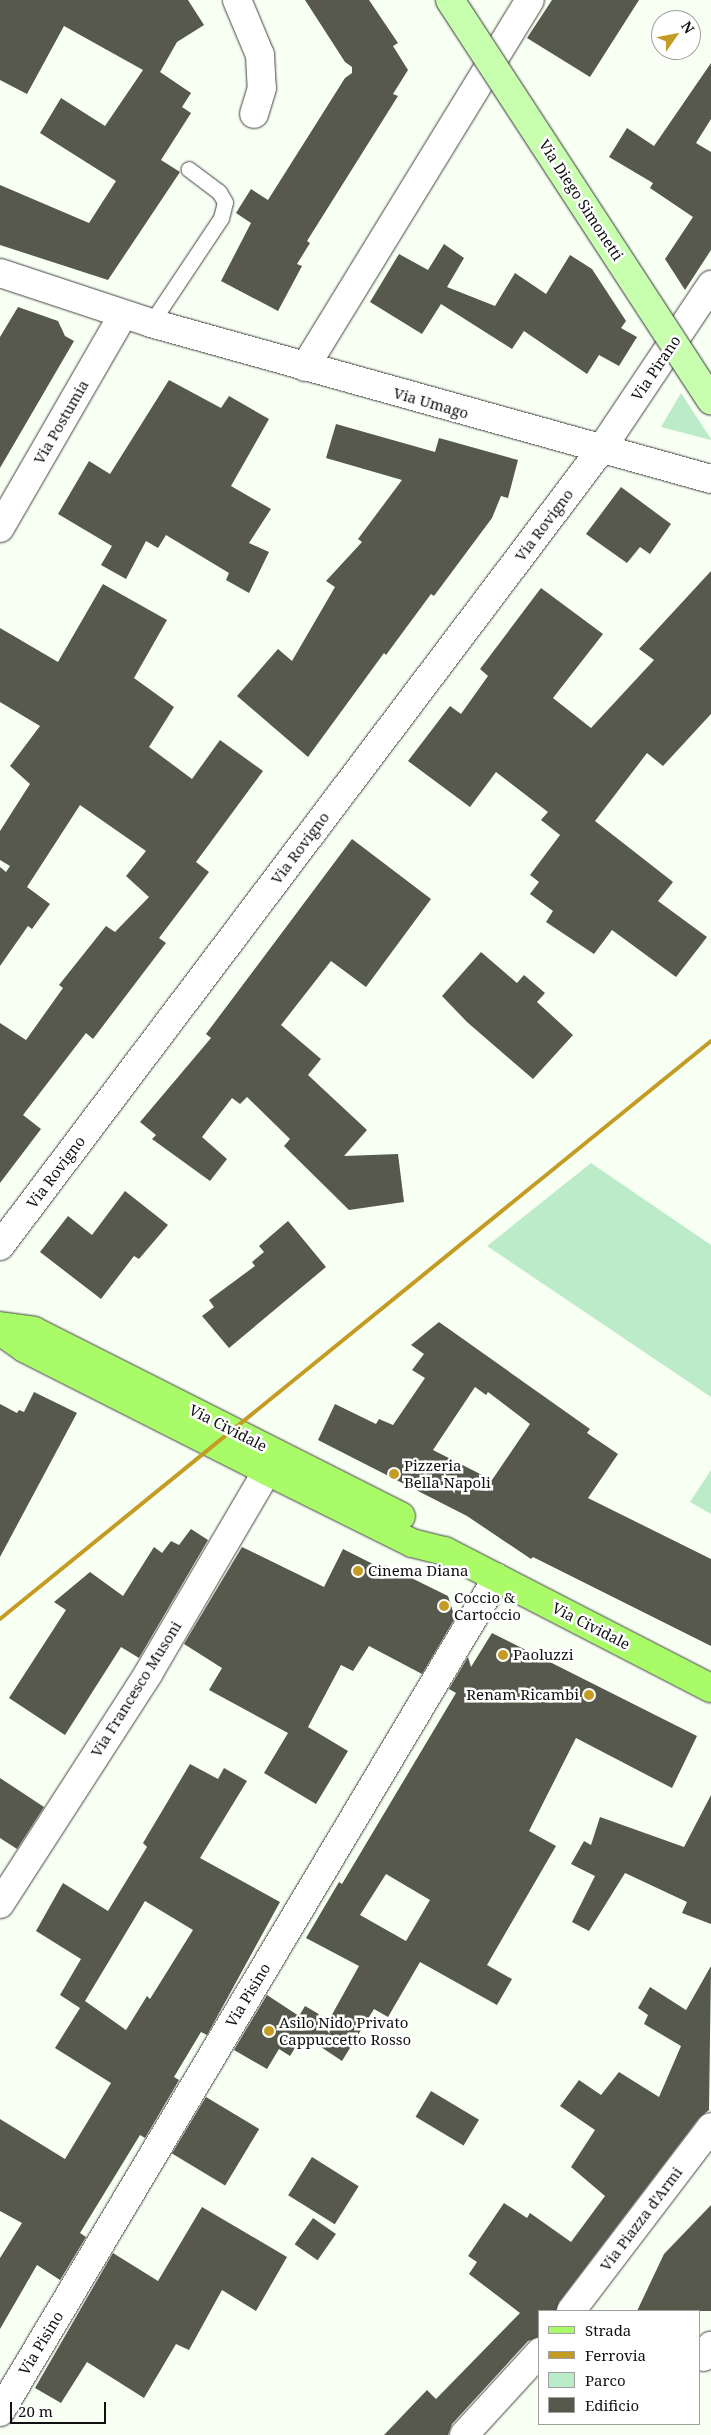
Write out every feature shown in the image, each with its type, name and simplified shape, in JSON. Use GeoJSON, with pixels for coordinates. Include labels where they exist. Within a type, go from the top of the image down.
{"type":"FeatureCollection","features":[{"type":"Feature","properties":{"kind":"main road","name":"Via Diego Simonetti"},"geometry":{"type":"LineString","coordinates":[[450,0],[711,400]]}},
{"type":"Feature","properties":{"kind":"main road","name":"Via Cividale"},"geometry":{"type":"LineString","coordinates":[[0,1326],[34,1331],[226,1426],[420,1526],[445,1551]]}},
{"type":"Feature","properties":{"kind":"main road","name":"Via Cividale"},"geometry":{"type":"LineString","coordinates":[[0,1332],[24,1348],[267,1471],[412,1543],[445,1551],[711,1688]]}},
{"type":"Feature","properties":{"kind":"street"},"geometry":{"type":"LineString","coordinates":[[238,0],[260,55],[262,88],[254,114]]}},
{"type":"Feature","properties":{"kind":"street"},"geometry":{"type":"LineString","coordinates":[[305,367],[530,0]]}},
{"type":"Feature","properties":{"kind":"street","name":"Via Umago"},"geometry":{"type":"LineString","coordinates":[[0,273],[151,324],[600,451],[711,479]]}},
{"type":"Feature","properties":{"kind":"street","name":"Via Pirano"},"geometry":{"type":"LineString","coordinates":[[600,451],[711,285]]}},
{"type":"Feature","properties":{"kind":"street","name":"Via Postumia"},"geometry":{"type":"LineString","coordinates":[[0,528],[123,315]]}},
{"type":"Feature","properties":{"kind":"street","name":"Via Rovigno"},"geometry":{"type":"LineString","coordinates":[[0,1246],[600,451]]}},
{"type":"Feature","properties":{"kind":"street","name":"Via Francesco Musoni"},"geometry":{"type":"LineString","coordinates":[[0,1904],[148,1674],[267,1471]]}},
{"type":"Feature","properties":{"kind":"street","name":"Via Pisino"},"geometry":{"type":"LineString","coordinates":[[0,2412],[496,1578]]}},
{"type":"Feature","properties":{"kind":"street","name":"Via Piazza d'Armi"},"geometry":{"type":"LineString","coordinates":[[571,2310],[711,2127]]}},
{"type":"Feature","properties":{"kind":"street"},"geometry":{"type":"LineString","coordinates":[[464,2435],[538,2354]]}},
{"type":"Feature","properties":{"kind":"lane"},"geometry":{"type":"LineString","coordinates":[[151,324],[221,218],[225,202],[220,192],[189,169]]}},
{"type":"Feature","properties":{"kind":"green space"},"geometry":{"type":"Polygon","coordinates":[[[681,393],[711,439],[711,440],[661,427],[681,393]]]}},
{"type":"Feature","properties":{"kind":"green space"},"geometry":{"type":"Polygon","coordinates":[[[591,1163],[711,1245],[711,1397],[487,1246],[591,1163]]]}},
{"type":"Feature","properties":{"kind":"green space"},"geometry":{"type":"Polygon","coordinates":[[[711,1470],[711,1514],[690,1502],[711,1470]]]}},
{"type":"Feature","properties":{"kind":"building"},"geometry":{"type":"Polygon","coordinates":[[[0,0],[188,0],[204,25],[177,42],[160,72],[191,93],[182,107],[191,113],[161,160],[180,172],[108,280],[0,245],[0,185],[89,223],[116,181],[40,133],[61,98],[105,126],[143,70],[64,26],[27,94],[0,80],[0,0]]]}},
{"type":"Feature","properties":{"kind":"building"},"geometry":{"type":"Polygon","coordinates":[[[305,0],[369,0],[398,43],[393,46],[408,70],[393,94],[398,96],[307,241],[310,243],[297,264],[302,266],[278,311],[221,281],[251,223],[236,213],[251,189],[268,200],[345,78],[352,73],[352,67],[345,62],[305,0]]]}},
{"type":"Feature","properties":{"kind":"building"},"geometry":{"type":"Polygon","coordinates":[[[552,0],[639,0],[590,77],[527,38],[552,0]]]}},
{"type":"Feature","properties":{"kind":"building"},"geometry":{"type":"Polygon","coordinates":[[[711,63],[711,119],[696,143],[711,152],[711,250],[685,290],[665,259],[693,217],[650,188],[653,183],[609,157],[627,128],[654,146],[711,63]]]}},
{"type":"Feature","properties":{"kind":"building"},"geometry":{"type":"Polygon","coordinates":[[[444,244],[464,258],[447,287],[495,306],[515,273],[546,294],[570,255],[592,269],[626,321],[621,328],[637,337],[619,366],[599,355],[587,374],[524,331],[512,349],[441,304],[422,334],[370,302],[399,254],[428,270],[444,244]]]}},
{"type":"Feature","properties":{"kind":"building"},"geometry":{"type":"Polygon","coordinates":[[[18,307],[58,321],[65,336],[74,341],[0,468],[0,337],[18,307]]]}},
{"type":"Feature","properties":{"kind":"building"},"geometry":{"type":"Polygon","coordinates":[[[169,380],[221,408],[229,396],[269,419],[231,486],[271,509],[249,543],[269,552],[249,593],[226,580],[229,573],[166,535],[158,548],[146,541],[126,579],[101,565],[112,546],[58,514],[89,461],[110,474],[169,380]]]}},
{"type":"Feature","properties":{"kind":"building"},"geometry":{"type":"Polygon","coordinates":[[[336,424],[435,452],[439,438],[518,460],[508,498],[501,496],[492,518],[434,596],[431,594],[386,655],[384,653],[308,757],[237,696],[278,649],[292,661],[335,587],[326,581],[362,542],[358,539],[402,480],[326,458],[336,424]]]}},
{"type":"Feature","properties":{"kind":"building"},"geometry":{"type":"Polygon","coordinates":[[[621,487],[671,524],[650,554],[640,547],[627,563],[586,534],[621,487]]]}},
{"type":"Feature","properties":{"kind":"building"},"geometry":{"type":"Polygon","coordinates":[[[711,571],[711,714],[663,766],[647,753],[595,821],[673,882],[658,901],[707,937],[676,977],[612,930],[594,954],[546,922],[553,911],[530,894],[539,882],[530,875],[560,835],[541,820],[548,812],[496,772],[470,807],[408,761],[450,706],[461,714],[488,676],[480,669],[541,588],[603,634],[553,698],[591,728],[654,660],[639,649],[711,571]]]}},
{"type":"Feature","properties":{"kind":"building"},"geometry":{"type":"Polygon","coordinates":[[[103,584],[167,620],[134,678],[174,707],[149,747],[192,779],[220,740],[263,771],[196,862],[209,872],[159,938],[166,943],[93,1039],[86,1033],[23,1115],[41,1129],[0,1183],[0,1023],[26,1040],[63,988],[59,985],[106,926],[115,932],[149,897],[126,876],[146,851],[80,805],[27,887],[50,904],[32,929],[28,926],[0,966],[0,867],[6,872],[10,866],[0,860],[0,831],[30,784],[10,766],[40,726],[0,702],[0,628],[58,662],[103,584]]]}},
{"type":"Feature","properties":{"kind":"building"},"geometry":{"type":"Polygon","coordinates":[[[352,839],[431,899],[366,987],[331,961],[281,1025],[321,1059],[308,1075],[367,1130],[344,1156],[398,1154],[404,1202],[349,1210],[284,1146],[290,1139],[247,1097],[240,1104],[232,1098],[202,1137],[227,1159],[210,1181],[152,1139],[156,1135],[140,1122],[211,1038],[206,1034],[352,839]]]}},
{"type":"Feature","properties":{"kind":"building"},"geometry":{"type":"Polygon","coordinates":[[[481,952],[517,983],[524,975],[545,993],[537,1002],[573,1035],[533,1079],[467,1022],[442,996],[481,952]]]}},
{"type":"Feature","properties":{"kind":"building"},"geometry":{"type":"Polygon","coordinates":[[[125,1191],[168,1225],[139,1259],[134,1256],[101,1299],[40,1252],[68,1216],[92,1235],[125,1191]]]}},
{"type":"Feature","properties":{"kind":"building"},"geometry":{"type":"Polygon","coordinates":[[[288,1221],[326,1267],[229,1348],[202,1316],[214,1307],[209,1300],[255,1266],[252,1262],[264,1252],[259,1246],[288,1221]]]}},
{"type":"Feature","properties":{"kind":"building"},"geometry":{"type":"Polygon","coordinates":[[[439,1322],[590,1429],[587,1433],[618,1454],[588,1498],[711,1559],[711,1646],[533,1557],[531,1559],[467,1516],[318,1440],[335,1404],[376,1424],[379,1419],[393,1425],[425,1378],[412,1370],[424,1354],[411,1345],[439,1322]],[[475,1387],[433,1450],[492,1480],[530,1424],[488,1392],[486,1395],[475,1387]]]}},
{"type":"Feature","properties":{"kind":"building"},"geometry":{"type":"Polygon","coordinates":[[[34,1392],[77,1413],[0,1557],[0,1404],[17,1413],[19,1410],[24,1412],[34,1392]]]}},
{"type":"Feature","properties":{"kind":"building"},"geometry":{"type":"Polygon","coordinates":[[[191,1529],[208,1540],[139,1658],[121,1647],[65,1735],[9,1698],[66,1610],[54,1602],[90,1572],[123,1596],[154,1547],[162,1553],[171,1541],[179,1545],[191,1529]]]}},
{"type":"Feature","properties":{"kind":"building"},"geometry":{"type":"Polygon","coordinates":[[[242,1547],[324,1587],[343,1549],[383,1569],[385,1565],[448,1596],[455,1618],[422,1674],[369,1646],[353,1671],[341,1665],[308,1727],[348,1751],[316,1804],[264,1773],[288,1733],[209,1690],[222,1668],[184,1644],[242,1547]]]}},
{"type":"Feature","properties":{"kind":"building"},"geometry":{"type":"Polygon","coordinates":[[[492,1633],[697,1736],[672,1788],[576,1738],[529,1831],[556,1846],[487,1965],[512,1979],[497,2005],[420,1962],[388,2017],[374,2009],[342,2061],[303,2035],[290,2056],[279,2049],[267,2069],[234,2050],[267,1995],[299,2016],[305,2006],[329,2020],[359,1966],[306,1938],[339,1882],[342,1884],[456,1693],[449,1689],[468,1657],[471,1667],[492,1633]],[[386,1874],[360,1915],[406,1941],[430,1900],[386,1874]]]}},
{"type":"Feature","properties":{"kind":"building"},"geometry":{"type":"Polygon","coordinates":[[[190,1764],[218,1779],[224,1768],[247,1781],[200,1858],[280,1902],[207,2035],[201,2032],[174,2077],[179,2080],[145,2138],[140,2135],[80,2233],[86,2237],[60,2280],[37,2265],[0,2329],[0,2258],[22,2223],[0,2211],[0,2119],[65,2159],[111,2083],[55,2048],[80,2008],[60,1995],[81,1959],[36,1931],[63,1883],[108,1911],[147,1847],[143,1843],[190,1764]],[[145,1901],[85,2001],[126,2030],[147,1996],[150,1999],[193,1930],[145,1901]]]}},
{"type":"Feature","properties":{"kind":"building"},"geometry":{"type":"Polygon","coordinates":[[[0,1778],[44,1807],[17,1849],[0,1838],[0,1778]]]}},
{"type":"Feature","properties":{"kind":"building"},"geometry":{"type":"Polygon","coordinates":[[[711,1795],[711,1924],[682,1913],[687,1902],[625,1873],[589,1931],[572,1922],[595,1876],[571,1864],[584,1841],[591,1845],[600,1817],[684,1847],[711,1795]]]}},
{"type":"Feature","properties":{"kind":"building"},"geometry":{"type":"Polygon","coordinates":[[[711,1966],[709,2110],[699,2118],[559,2302],[556,2310],[538,2310],[538,2338],[528,2341],[452,2424],[448,2435],[384,2435],[427,2390],[436,2399],[520,2313],[469,2274],[477,2262],[468,2256],[504,2203],[527,2218],[530,2213],[571,2242],[605,2196],[571,2167],[595,2130],[560,2106],[579,2080],[601,2095],[619,2072],[659,2097],[681,2046],[644,2024],[648,2015],[638,2008],[650,1987],[686,2010],[711,1966]]]}},
{"type":"Feature","properties":{"kind":"building"},"geometry":{"type":"Polygon","coordinates":[[[431,2091],[479,2120],[464,2146],[416,2117],[431,2091]]]}},
{"type":"Feature","properties":{"kind":"building"},"geometry":{"type":"Polygon","coordinates":[[[206,2097],[259,2129],[225,2186],[172,2154],[206,2097]]]}},
{"type":"Feature","properties":{"kind":"building"},"geometry":{"type":"Polygon","coordinates":[[[312,2157],[359,2186],[335,2224],[288,2195],[312,2157]]]}},
{"type":"Feature","properties":{"kind":"building"},"geometry":{"type":"Polygon","coordinates":[[[711,2205],[711,2311],[637,2310],[664,2254],[711,2205]]]}},
{"type":"Feature","properties":{"kind":"building"},"geometry":{"type":"Polygon","coordinates":[[[202,2207],[287,2257],[256,2311],[222,2290],[189,2350],[176,2344],[144,2398],[87,2362],[61,2403],[35,2388],[113,2253],[158,2281],[202,2207]]]}},
{"type":"Feature","properties":{"kind":"building"},"geometry":{"type":"Polygon","coordinates":[[[313,2218],[336,2234],[318,2260],[295,2244],[313,2218]]]}},
{"type":"Feature","properties":{"kind":"railway"},"geometry":{"type":"LineString","coordinates":[[0,1619],[711,1041]]}},
{"type":"Feature","properties":{"kind":"place","name":"Pizzeria Bella Napoli"},"geometry":{"type":"Point","coordinates":[394,1474]}},
{"type":"Feature","properties":{"kind":"place","name":"Cinema Diana"},"geometry":{"type":"Point","coordinates":[358,1571]}},
{"type":"Feature","properties":{"kind":"place","name":"Coccio & Cartoccio"},"geometry":{"type":"Point","coordinates":[444,1606]}},
{"type":"Feature","properties":{"kind":"place","name":"Paoluzzi"},"geometry":{"type":"Point","coordinates":[503,1655]}},
{"type":"Feature","properties":{"kind":"place","name":"Renam Ricambi"},"geometry":{"type":"Point","coordinates":[589,1695]}},
{"type":"Feature","properties":{"kind":"place","name":"Asilo Nido Privato Cappuccetto Rosso"},"geometry":{"type":"Point","coordinates":[269,2031]}}]}
